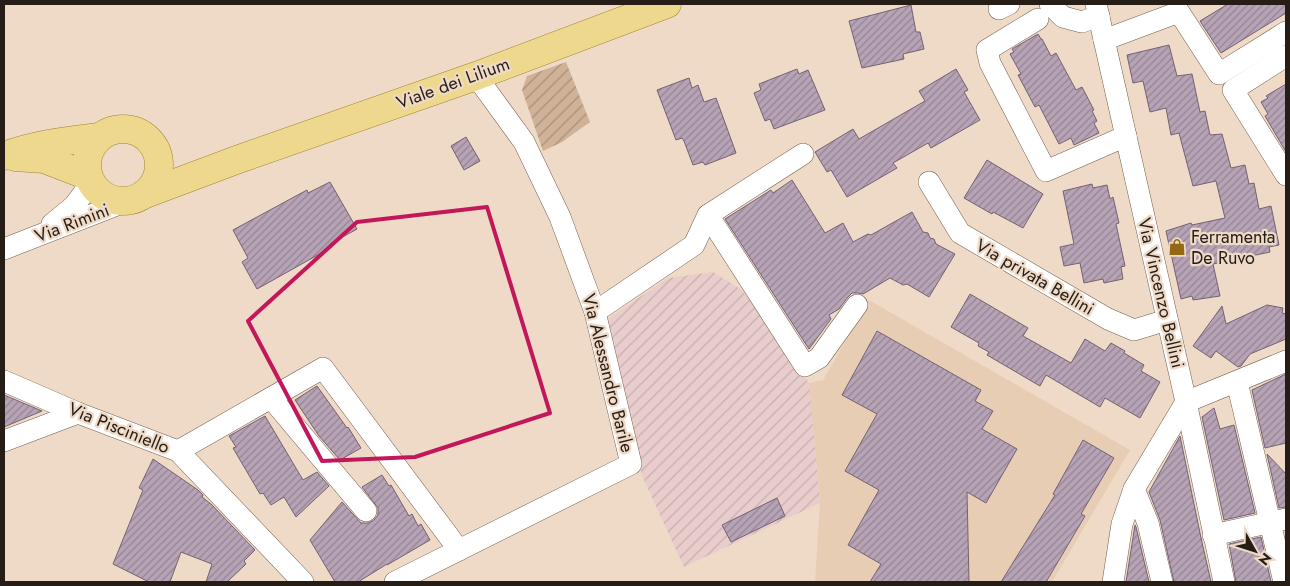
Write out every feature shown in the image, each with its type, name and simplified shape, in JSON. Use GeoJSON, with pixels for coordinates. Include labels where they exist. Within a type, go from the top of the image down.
{"type":"FeatureCollection","features":[{"type":"Feature","properties":{"kind":"main road","name":"Viale dei Lilium"},"geometry":{"type":"LineString","coordinates":[[4,156],[44,158],[90,180],[96,190],[106,198],[114,201],[135,198],[238,159],[476,76],[667,4]]}},
{"type":"Feature","properties":{"kind":"main road","name":"Viale dei Lilium"},"geometry":{"type":"LineString","coordinates":[[4,156],[30,147],[54,142],[99,137],[115,130],[132,130],[146,138],[156,151],[180,162],[192,164],[238,159]]}},
{"type":"Feature","properties":{"kind":"main road"},"geometry":{"type":"LineString","coordinates":[[90,180],[86,165],[88,155],[92,145],[99,137]]}},
{"type":"Feature","properties":{"kind":"main road"},"geometry":{"type":"LineString","coordinates":[[135,198],[152,187],[158,176],[159,163],[156,151]]}},
{"type":"Feature","properties":{"kind":"street"},"geometry":{"type":"LineString","coordinates":[[1098,10],[1082,22],[1044,11],[987,50],[990,63],[1046,171],[1126,136]]}},
{"type":"Feature","properties":{"kind":"street","name":"Via Vincenzo Bellini"},"geometry":{"type":"LineString","coordinates":[[1098,10],[1186,402],[1224,582]]}},
{"type":"Feature","properties":{"kind":"street"},"geometry":{"type":"LineString","coordinates":[[1104,40],[1179,12],[1219,74],[1286,32]]}},
{"type":"Feature","properties":{"kind":"street"},"geometry":{"type":"LineString","coordinates":[[1286,56],[1233,90],[1286,175]]}},
{"type":"Feature","properties":{"kind":"street","name":"Via Alessandro Barile"},"geometry":{"type":"LineString","coordinates":[[395,582],[631,464],[595,312],[560,218],[524,142],[476,76]]}},
{"type":"Feature","properties":{"kind":"street"},"geometry":{"type":"LineString","coordinates":[[595,312],[694,245],[708,215],[803,154]]}},
{"type":"Feature","properties":{"kind":"street","name":"Via Rimini"},"geometry":{"type":"LineString","coordinates":[[10,247],[65,215],[82,197],[90,180]]}},
{"type":"Feature","properties":{"kind":"street","name":"Via privata Bellini"},"geometry":{"type":"LineString","coordinates":[[929,182],[960,233],[1108,319],[1134,330],[1167,320]]}},
{"type":"Feature","properties":{"kind":"street","name":"Via Rimini"},"geometry":{"type":"LineString","coordinates":[[10,247],[135,198]]}},
{"type":"Feature","properties":{"kind":"street"},"geometry":{"type":"LineString","coordinates":[[708,215],[804,366],[819,358],[857,305]]}},
{"type":"Feature","properties":{"kind":"street"},"geometry":{"type":"LineString","coordinates":[[1112,582],[1122,524],[1134,489],[1186,402],[1286,361]]}},
{"type":"Feature","properties":{"kind":"street"},"geometry":{"type":"LineString","coordinates":[[178,452],[323,368],[459,550]]}},
{"type":"Feature","properties":{"kind":"street","name":"Via Pisciniello"},"geometry":{"type":"LineString","coordinates":[[4,380],[78,413],[178,452],[303,582]]}},
{"type":"Feature","properties":{"kind":"street"},"geometry":{"type":"LineString","coordinates":[[1237,382],[1278,521],[1284,582]]}},
{"type":"Feature","properties":{"kind":"street"},"geometry":{"type":"LineString","coordinates":[[271,398],[366,511]]}},
{"type":"Feature","properties":{"kind":"street"},"geometry":{"type":"LineString","coordinates":[[4,441],[78,413]]}},
{"type":"Feature","properties":{"kind":"street"},"geometry":{"type":"LineString","coordinates":[[1134,489],[1148,523],[1162,582]]}},
{"type":"Feature","properties":{"kind":"street"},"geometry":{"type":"LineString","coordinates":[[1213,535],[1278,521]]}},
{"type":"Feature","properties":{"kind":"highlighted area"},"geometry":{"type":"Polygon","coordinates":[[[487,207],[550,413],[415,457],[322,461],[248,321],[357,222],[487,207]]]}},
{"type":"Feature","properties":{"kind":"shaded area"},"geometry":{"type":"Polygon","coordinates":[[[566,62],[590,122],[562,142],[543,151],[522,90],[527,76],[566,62]]]}},
{"type":"Feature","properties":{"kind":"shaded area"},"geometry":{"type":"Polygon","coordinates":[[[713,272],[742,290],[809,383],[820,503],[684,567],[642,476],[606,320],[668,278],[713,272]]]}},
{"type":"Feature","properties":{"kind":"shaded area"},"geometry":{"type":"Polygon","coordinates":[[[869,300],[1130,450],[1052,582],[815,582],[820,503],[809,383],[823,380],[869,300]]]}},
{"type":"Feature","properties":{"kind":"building"},"geometry":{"type":"Polygon","coordinates":[[[1228,4],[1286,4],[1286,13],[1221,53],[1200,21],[1228,4]]]}},
{"type":"Feature","properties":{"kind":"building"},"geometry":{"type":"Polygon","coordinates":[[[911,5],[916,32],[920,32],[924,49],[903,54],[904,59],[862,68],[849,21],[911,5]]]}},
{"type":"Feature","properties":{"kind":"building"},"geometry":{"type":"Polygon","coordinates":[[[1038,34],[1051,56],[1056,53],[1076,90],[1082,87],[1094,110],[1092,111],[1097,121],[1094,123],[1099,133],[1074,145],[1071,138],[1059,144],[1039,105],[1035,107],[1018,75],[1021,74],[1010,54],[1014,52],[1012,49],[1038,34]]]}},
{"type":"Feature","properties":{"kind":"building"},"geometry":{"type":"Polygon","coordinates":[[[1169,45],[1177,76],[1192,74],[1200,112],[1205,111],[1210,135],[1222,134],[1231,168],[1245,165],[1249,184],[1254,183],[1259,209],[1271,206],[1279,245],[1269,247],[1270,252],[1213,264],[1220,296],[1193,300],[1192,296],[1181,299],[1166,231],[1191,223],[1192,225],[1225,218],[1216,181],[1193,186],[1179,133],[1171,135],[1166,108],[1150,112],[1143,81],[1133,83],[1127,55],[1169,45]]]}},
{"type":"Feature","properties":{"kind":"building"},"geometry":{"type":"Polygon","coordinates":[[[797,69],[799,74],[808,70],[825,110],[774,129],[770,119],[765,121],[754,93],[761,90],[759,84],[797,69]]]}},
{"type":"Feature","properties":{"kind":"building"},"geometry":{"type":"Polygon","coordinates":[[[956,69],[968,90],[964,92],[980,120],[931,148],[928,143],[893,163],[897,168],[847,197],[831,170],[827,172],[815,152],[853,129],[859,139],[925,101],[919,91],[956,69]]]}},
{"type":"Feature","properties":{"kind":"building"},"geometry":{"type":"Polygon","coordinates":[[[689,78],[692,88],[698,85],[704,102],[716,98],[736,153],[705,165],[703,162],[693,165],[682,138],[676,140],[657,90],[689,78]]]}},
{"type":"Feature","properties":{"kind":"building"},"geometry":{"type":"Polygon","coordinates":[[[1286,84],[1286,152],[1265,116],[1268,114],[1261,102],[1268,98],[1266,96],[1286,84]]]}},
{"type":"Feature","properties":{"kind":"building"},"geometry":{"type":"Polygon","coordinates":[[[466,137],[480,161],[464,170],[451,146],[466,137]]]}},
{"type":"Feature","properties":{"kind":"building"},"geometry":{"type":"Polygon","coordinates":[[[987,160],[1043,194],[1023,228],[993,212],[992,214],[964,198],[987,160]]]}},
{"type":"Feature","properties":{"kind":"building"},"geometry":{"type":"Polygon","coordinates":[[[792,180],[825,233],[843,223],[853,242],[868,234],[871,235],[912,212],[923,232],[928,233],[936,244],[955,254],[929,297],[907,284],[903,285],[890,278],[863,294],[852,293],[839,309],[829,315],[831,319],[809,349],[725,219],[771,190],[773,193],[792,180]]]}},
{"type":"Feature","properties":{"kind":"building"},"geometry":{"type":"Polygon","coordinates":[[[330,182],[357,229],[330,244],[332,247],[257,289],[242,262],[248,258],[233,230],[307,190],[308,193],[330,182]]]}},
{"type":"Feature","properties":{"kind":"building"},"geometry":{"type":"Polygon","coordinates":[[[1092,184],[1093,188],[1107,185],[1110,199],[1113,197],[1119,223],[1116,224],[1125,266],[1121,267],[1123,279],[1104,283],[1103,279],[1084,283],[1080,263],[1064,266],[1060,247],[1074,244],[1063,191],[1092,184]]]}},
{"type":"Feature","properties":{"kind":"building"},"geometry":{"type":"Polygon","coordinates":[[[970,294],[1028,328],[1023,336],[1071,363],[1085,339],[1105,351],[1111,343],[1125,351],[1124,353],[1144,365],[1141,371],[1160,382],[1140,418],[1105,398],[1100,407],[1046,375],[1040,386],[987,355],[989,352],[978,346],[979,343],[951,327],[970,294]]]}},
{"type":"Feature","properties":{"kind":"building"},"geometry":{"type":"Polygon","coordinates":[[[1267,305],[1283,308],[1282,313],[1286,314],[1286,339],[1250,354],[1241,366],[1238,367],[1216,351],[1211,358],[1193,346],[1222,306],[1226,324],[1267,305]]]}},
{"type":"Feature","properties":{"kind":"building"},"geometry":{"type":"Polygon","coordinates":[[[877,331],[981,390],[975,401],[993,411],[982,429],[1017,449],[986,503],[967,492],[969,582],[870,582],[881,564],[848,545],[879,490],[845,471],[877,414],[842,395],[877,331]]]}},
{"type":"Feature","properties":{"kind":"building"},"geometry":{"type":"Polygon","coordinates":[[[1286,374],[1286,443],[1265,448],[1252,390],[1286,374]]]}},
{"type":"Feature","properties":{"kind":"building"},"geometry":{"type":"Polygon","coordinates":[[[317,386],[348,427],[361,448],[340,460],[319,436],[295,400],[317,386]]]}},
{"type":"Feature","properties":{"kind":"building"},"geometry":{"type":"Polygon","coordinates":[[[4,395],[42,411],[4,427],[4,395]]]}},
{"type":"Feature","properties":{"kind":"building"},"geometry":{"type":"Polygon","coordinates":[[[1214,408],[1220,429],[1234,425],[1255,513],[1224,520],[1202,417],[1214,408]]]}},
{"type":"Feature","properties":{"kind":"building"},"geometry":{"type":"Polygon","coordinates":[[[265,416],[303,480],[317,472],[329,486],[296,517],[284,497],[271,505],[263,493],[260,494],[233,448],[236,447],[229,436],[265,416]]]}},
{"type":"Feature","properties":{"kind":"building"},"geometry":{"type":"Polygon","coordinates":[[[1180,436],[1211,582],[1174,582],[1160,520],[1149,492],[1180,436]]]}},
{"type":"Feature","properties":{"kind":"building"},"geometry":{"type":"Polygon","coordinates":[[[1083,440],[1114,458],[1081,514],[1085,516],[1046,582],[1001,582],[1055,495],[1053,494],[1083,440]]]}},
{"type":"Feature","properties":{"kind":"building"},"geometry":{"type":"Polygon","coordinates":[[[1267,454],[1286,474],[1286,507],[1279,508],[1267,454]]]}},
{"type":"Feature","properties":{"kind":"building"},"geometry":{"type":"Polygon","coordinates":[[[153,459],[198,490],[203,495],[202,497],[255,550],[244,561],[246,564],[227,582],[206,582],[212,564],[181,552],[170,582],[149,582],[113,564],[143,490],[139,488],[153,459]]]}},
{"type":"Feature","properties":{"kind":"building"},"geometry":{"type":"Polygon","coordinates":[[[382,475],[389,486],[391,485],[409,516],[412,514],[418,526],[421,524],[430,540],[358,582],[335,582],[310,540],[342,502],[361,523],[369,523],[374,520],[378,515],[378,508],[362,487],[382,475]]]}},
{"type":"Feature","properties":{"kind":"building"},"geometry":{"type":"Polygon","coordinates":[[[777,498],[785,516],[731,542],[722,525],[777,498]]]}},
{"type":"Feature","properties":{"kind":"building"},"geometry":{"type":"Polygon","coordinates":[[[1135,525],[1136,527],[1149,582],[1126,582],[1135,525]]]}},
{"type":"Feature","properties":{"kind":"building"},"geometry":{"type":"Polygon","coordinates":[[[1261,537],[1271,582],[1236,582],[1229,544],[1261,537]]]}},
{"type":"Feature","properties":{"kind":"place","name":"Ferramenta De Ruvo"},"geometry":{"type":"Point","coordinates":[1177,247]}}]}
